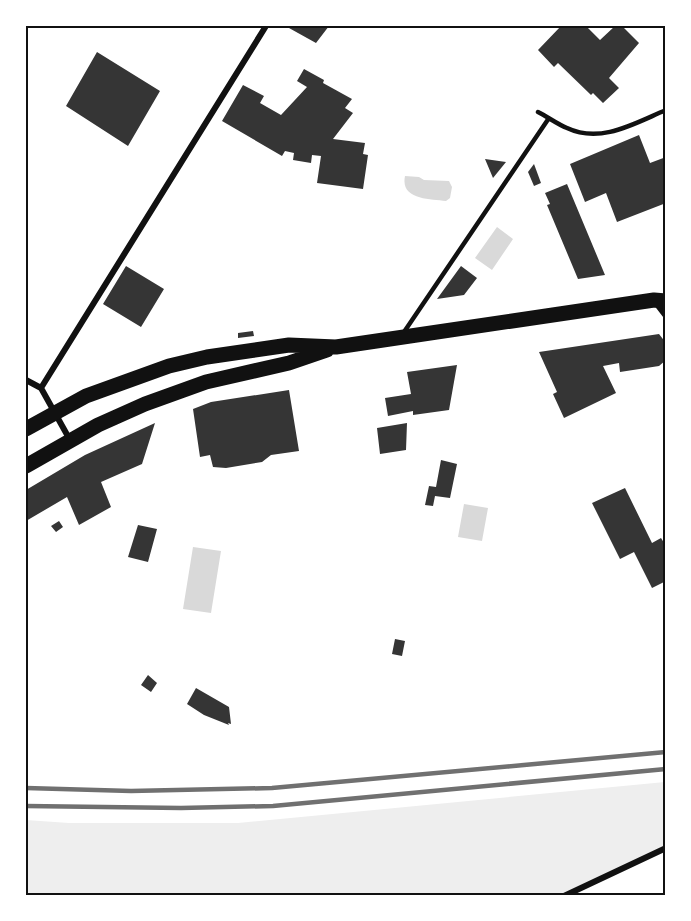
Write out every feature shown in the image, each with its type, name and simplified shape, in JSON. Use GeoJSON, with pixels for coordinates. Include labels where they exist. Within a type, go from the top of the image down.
{"type":"FeatureCollection","features":[{"type":"Feature","properties":{"kind":"main road"},"geometry":{"type":"LineString","coordinates":[[26,466],[70,440],[145,404],[206,382],[289,363],[336,347],[660,300]]}},
{"type":"Feature","properties":{"kind":"main road"},"geometry":{"type":"LineString","coordinates":[[26,429],[87,396],[136,376],[207,357],[289,345],[336,347]]}},
{"type":"Feature","properties":{"kind":"street"},"geometry":{"type":"LineString","coordinates":[[41,388],[266,26]]}},
{"type":"Feature","properties":{"kind":"street"},"geometry":{"type":"LineString","coordinates":[[660,300],[666,316]]}},
{"type":"Feature","properties":{"kind":"street"},"geometry":{"type":"LineString","coordinates":[[26,380],[41,388],[70,440]]}},
{"type":"Feature","properties":{"kind":"street"},"geometry":{"type":"LineString","coordinates":[[564,896],[666,848]]}},
{"type":"Feature","properties":{"kind":"lane"},"geometry":{"type":"LineString","coordinates":[[538,112],[569,129],[589,134],[607,134],[666,110]]}},
{"type":"Feature","properties":{"kind":"lane"},"geometry":{"type":"LineString","coordinates":[[401,337],[549,118]]}},
{"type":"Feature","properties":{"kind":"shaded area"},"geometry":{"type":"Polygon","coordinates":[[[405,176],[419,177],[424,180],[449,181],[452,187],[450,198],[446,201],[418,197],[407,190],[405,176]]]}},
{"type":"Feature","properties":{"kind":"shaded area"},"geometry":{"type":"Polygon","coordinates":[[[497,227],[513,239],[492,270],[475,258],[497,227]]]}},
{"type":"Feature","properties":{"kind":"shaded area"},"geometry":{"type":"Polygon","coordinates":[[[464,504],[488,508],[482,541],[458,537],[464,504]]]}},
{"type":"Feature","properties":{"kind":"shaded area"},"geometry":{"type":"Polygon","coordinates":[[[193,547],[221,551],[211,613],[183,609],[193,547]]]}},
{"type":"Feature","properties":{"kind":"shaded area"},"geometry":{"type":"Polygon","coordinates":[[[665,782],[665,851],[568,895],[26,895],[26,820],[69,823],[238,823],[665,782]]]}},
{"type":"Feature","properties":{"kind":"building"},"geometry":{"type":"Polygon","coordinates":[[[291,26],[329,26],[316,43],[289,28],[291,26]]]}},
{"type":"Feature","properties":{"kind":"building"},"geometry":{"type":"Polygon","coordinates":[[[561,26],[586,26],[600,40],[615,26],[622,26],[639,43],[609,78],[619,88],[603,103],[593,93],[591,95],[558,63],[554,67],[538,50],[561,26]]]}},
{"type":"Feature","properties":{"kind":"building"},"geometry":{"type":"Polygon","coordinates":[[[97,52],[160,91],[128,146],[66,106],[97,52]]]}},
{"type":"Feature","properties":{"kind":"building"},"geometry":{"type":"Polygon","coordinates":[[[304,69],[324,80],[323,83],[352,99],[345,108],[353,113],[333,139],[365,143],[363,154],[368,155],[363,189],[317,183],[321,156],[312,155],[311,163],[293,160],[294,153],[285,151],[282,156],[222,121],[243,85],[264,96],[260,103],[281,115],[307,87],[297,81],[304,69]]]}},
{"type":"Feature","properties":{"kind":"building"},"geometry":{"type":"Polygon","coordinates":[[[639,135],[650,163],[666,157],[666,203],[617,222],[606,193],[585,202],[570,164],[639,135]]]}},
{"type":"Feature","properties":{"kind":"building"},"geometry":{"type":"Polygon","coordinates":[[[485,159],[506,162],[493,178],[485,159]]]}},
{"type":"Feature","properties":{"kind":"building"},"geometry":{"type":"Polygon","coordinates":[[[534,164],[541,183],[534,186],[528,172],[534,164]]]}},
{"type":"Feature","properties":{"kind":"building"},"geometry":{"type":"Polygon","coordinates":[[[567,184],[605,275],[578,279],[547,205],[550,204],[545,193],[567,184]]]}},
{"type":"Feature","properties":{"kind":"building"},"geometry":{"type":"Polygon","coordinates":[[[126,266],[164,289],[141,327],[103,304],[126,266]]]}},
{"type":"Feature","properties":{"kind":"building"},"geometry":{"type":"Polygon","coordinates":[[[461,266],[477,278],[464,295],[437,299],[461,266]]]}},
{"type":"Feature","properties":{"kind":"building"},"geometry":{"type":"Polygon","coordinates":[[[253,331],[254,336],[238,338],[238,333],[253,331]]]}},
{"type":"Feature","properties":{"kind":"building"},"geometry":{"type":"Polygon","coordinates":[[[659,334],[666,343],[666,360],[659,366],[620,372],[619,363],[603,366],[616,393],[564,418],[553,394],[557,392],[539,352],[659,334]]]}},
{"type":"Feature","properties":{"kind":"building"},"geometry":{"type":"Polygon","coordinates":[[[457,365],[449,410],[413,415],[413,411],[388,416],[385,398],[411,394],[407,372],[457,365]]]}},
{"type":"Feature","properties":{"kind":"building"},"geometry":{"type":"Polygon","coordinates":[[[289,390],[299,451],[271,455],[262,462],[226,468],[213,467],[210,455],[200,457],[193,409],[211,402],[289,390]]]}},
{"type":"Feature","properties":{"kind":"building"},"geometry":{"type":"Polygon","coordinates":[[[155,423],[142,464],[101,482],[111,507],[79,525],[67,497],[26,521],[26,490],[85,455],[155,423]]]}},
{"type":"Feature","properties":{"kind":"building"},"geometry":{"type":"Polygon","coordinates":[[[407,423],[406,450],[380,454],[377,428],[407,423]]]}},
{"type":"Feature","properties":{"kind":"building"},"geometry":{"type":"Polygon","coordinates":[[[441,460],[457,464],[450,498],[435,496],[433,506],[425,505],[429,486],[436,487],[441,460]]]}},
{"type":"Feature","properties":{"kind":"building"},"geometry":{"type":"Polygon","coordinates":[[[625,488],[652,543],[661,538],[666,546],[666,581],[652,588],[634,552],[620,559],[592,503],[625,488]]]}},
{"type":"Feature","properties":{"kind":"building"},"geometry":{"type":"Polygon","coordinates":[[[59,521],[63,527],[56,532],[51,526],[59,521]]]}},
{"type":"Feature","properties":{"kind":"building"},"geometry":{"type":"Polygon","coordinates":[[[138,525],[157,529],[148,562],[128,557],[138,525]]]}},
{"type":"Feature","properties":{"kind":"building"},"geometry":{"type":"Polygon","coordinates":[[[395,639],[405,641],[402,656],[392,654],[395,639]]]}},
{"type":"Feature","properties":{"kind":"building"},"geometry":{"type":"Polygon","coordinates":[[[148,675],[157,683],[151,692],[141,685],[148,675]]]}},
{"type":"Feature","properties":{"kind":"building"},"geometry":{"type":"Polygon","coordinates":[[[196,688],[229,707],[231,724],[204,715],[187,704],[196,688]]]}},
{"type":"Feature","properties":{"kind":"railway"},"geometry":{"type":"LineString","coordinates":[[26,788],[131,791],[272,788],[666,752]]}},
{"type":"Feature","properties":{"kind":"railway"},"geometry":{"type":"LineString","coordinates":[[26,806],[181,808],[273,806],[666,769]]}}]}
